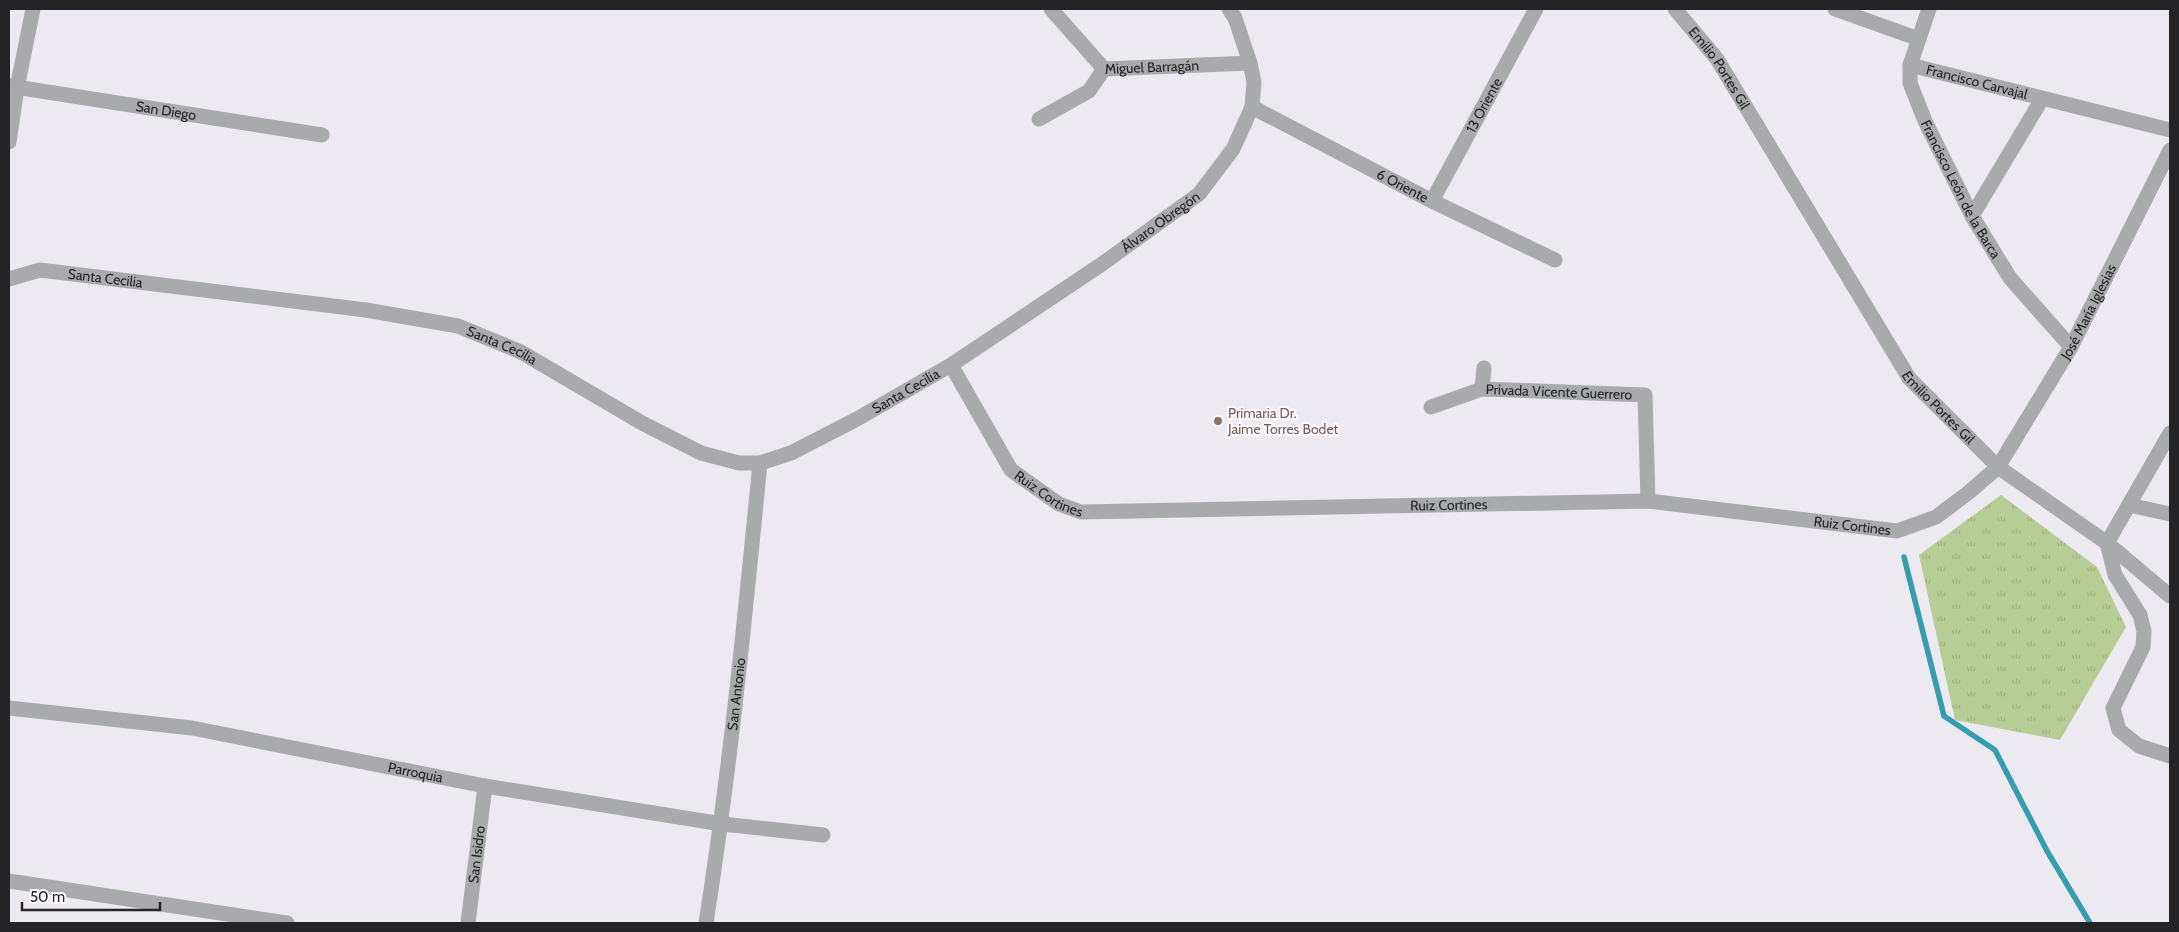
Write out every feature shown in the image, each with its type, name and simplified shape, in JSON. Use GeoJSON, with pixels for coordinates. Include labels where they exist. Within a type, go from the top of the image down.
{"type":"FeatureCollection","features":[{"type":"Feature","properties":{"kind":"street"},"geometry":{"type":"LineString","coordinates":[[9,142],[13,87],[33,9]]}},
{"type":"Feature","properties":{"kind":"street","name":"Miguel Barragán"},"geometry":{"type":"LineString","coordinates":[[1051,9],[1104,69],[1250,63]]}},
{"type":"Feature","properties":{"kind":"street","name":"Álvaro Obregón"},"geometry":{"type":"LineString","coordinates":[[951,364],[1102,264],[1199,194],[1233,149],[1252,107],[1254,82],[1250,63],[1235,18],[1229,9]]}},
{"type":"Feature","properties":{"kind":"street","name":"13 Oriente"},"geometry":{"type":"LineString","coordinates":[[1432,201],[1536,9]]}},
{"type":"Feature","properties":{"kind":"street","name":"Emilio Portes Gil"},"geometry":{"type":"LineString","coordinates":[[1675,9],[1717,59],[1909,378],[1998,467],[2107,543],[2170,596]]}},
{"type":"Feature","properties":{"kind":"street"},"geometry":{"type":"LineString","coordinates":[[1835,9],[1919,39]]}},
{"type":"Feature","properties":{"kind":"street","name":"Francisco León de la Barca"},"geometry":{"type":"LineString","coordinates":[[1929,9],[1910,65],[1910,83],[1925,121],[1972,216],[2010,278],[2071,348]]}},
{"type":"Feature","properties":{"kind":"street","name":"Francisco Carvajal"},"geometry":{"type":"LineString","coordinates":[[1910,65],[2170,130]]}},
{"type":"Feature","properties":{"kind":"street"},"geometry":{"type":"LineString","coordinates":[[1039,119],[1089,91],[1104,69]]}},
{"type":"Feature","properties":{"kind":"street","name":"San Diego"},"geometry":{"type":"LineString","coordinates":[[13,87],[322,135]]}},
{"type":"Feature","properties":{"kind":"street","name":"Francisco Carvajal"},"geometry":{"type":"LineString","coordinates":[[1972,216],[2042,99]]}},
{"type":"Feature","properties":{"kind":"street","name":"6 Oriente"},"geometry":{"type":"LineString","coordinates":[[1252,107],[1432,201],[1555,260]]}},
{"type":"Feature","properties":{"kind":"street","name":"José María Iglesias"},"geometry":{"type":"LineString","coordinates":[[1998,467],[2071,348],[2170,150]]}},
{"type":"Feature","properties":{"kind":"street","name":"Santa Cecilia"},"geometry":{"type":"LineString","coordinates":[[9,279],[40,270],[366,310],[458,326],[521,352],[642,423],[700,453],[739,463],[760,463],[790,453],[857,419],[951,364]]}},
{"type":"Feature","properties":{"kind":"street","name":"Ruiz Cortines"},"geometry":{"type":"LineString","coordinates":[[951,364],[1012,470],[1058,504],[1082,512],[1648,501],[1897,531],[1936,517],[1998,467]]}},
{"type":"Feature","properties":{"kind":"street"},"geometry":{"type":"LineString","coordinates":[[1482,389],[1484,368]]}},
{"type":"Feature","properties":{"kind":"street","name":"Privada Vicente Guerrero"},"geometry":{"type":"LineString","coordinates":[[1431,407],[1482,389],[1645,395],[1648,501]]}},
{"type":"Feature","properties":{"kind":"street"},"geometry":{"type":"LineString","coordinates":[[2170,433],[2107,543],[2115,575],[2140,615],[2144,631],[2143,647],[2113,708],[2119,730],[2140,746],[2170,756]]}},
{"type":"Feature","properties":{"kind":"street","name":"San Antonio"},"geometry":{"type":"LineString","coordinates":[[706,923],[722,824],[740,668],[760,463]]}},
{"type":"Feature","properties":{"kind":"street"},"geometry":{"type":"LineString","coordinates":[[2129,505],[2170,514]]}},
{"type":"Feature","properties":{"kind":"street","name":"Parroquia"},"geometry":{"type":"LineString","coordinates":[[9,708],[192,728],[485,786],[722,824],[823,835]]}},
{"type":"Feature","properties":{"kind":"street","name":"San Isidro"},"geometry":{"type":"LineString","coordinates":[[468,923],[485,786]]}},
{"type":"Feature","properties":{"kind":"street"},"geometry":{"type":"LineString","coordinates":[[9,881],[287,923]]}},
{"type":"Feature","properties":{"kind":"green space"},"geometry":{"type":"Polygon","coordinates":[[[2001,495],[2097,567],[2126,627],[2060,740],[1955,720],[1919,555],[2001,495]]]}},
{"type":"Feature","properties":{"kind":"waterway"},"geometry":{"type":"LineString","coordinates":[[1904,557],[1944,716],[1995,750],[2047,851],[2090,923]]}},
{"type":"Feature","properties":{"kind":"place","name":"Primaria Dr. Jaime Torres Bodet"},"geometry":{"type":"Point","coordinates":[1218,421]}}]}
